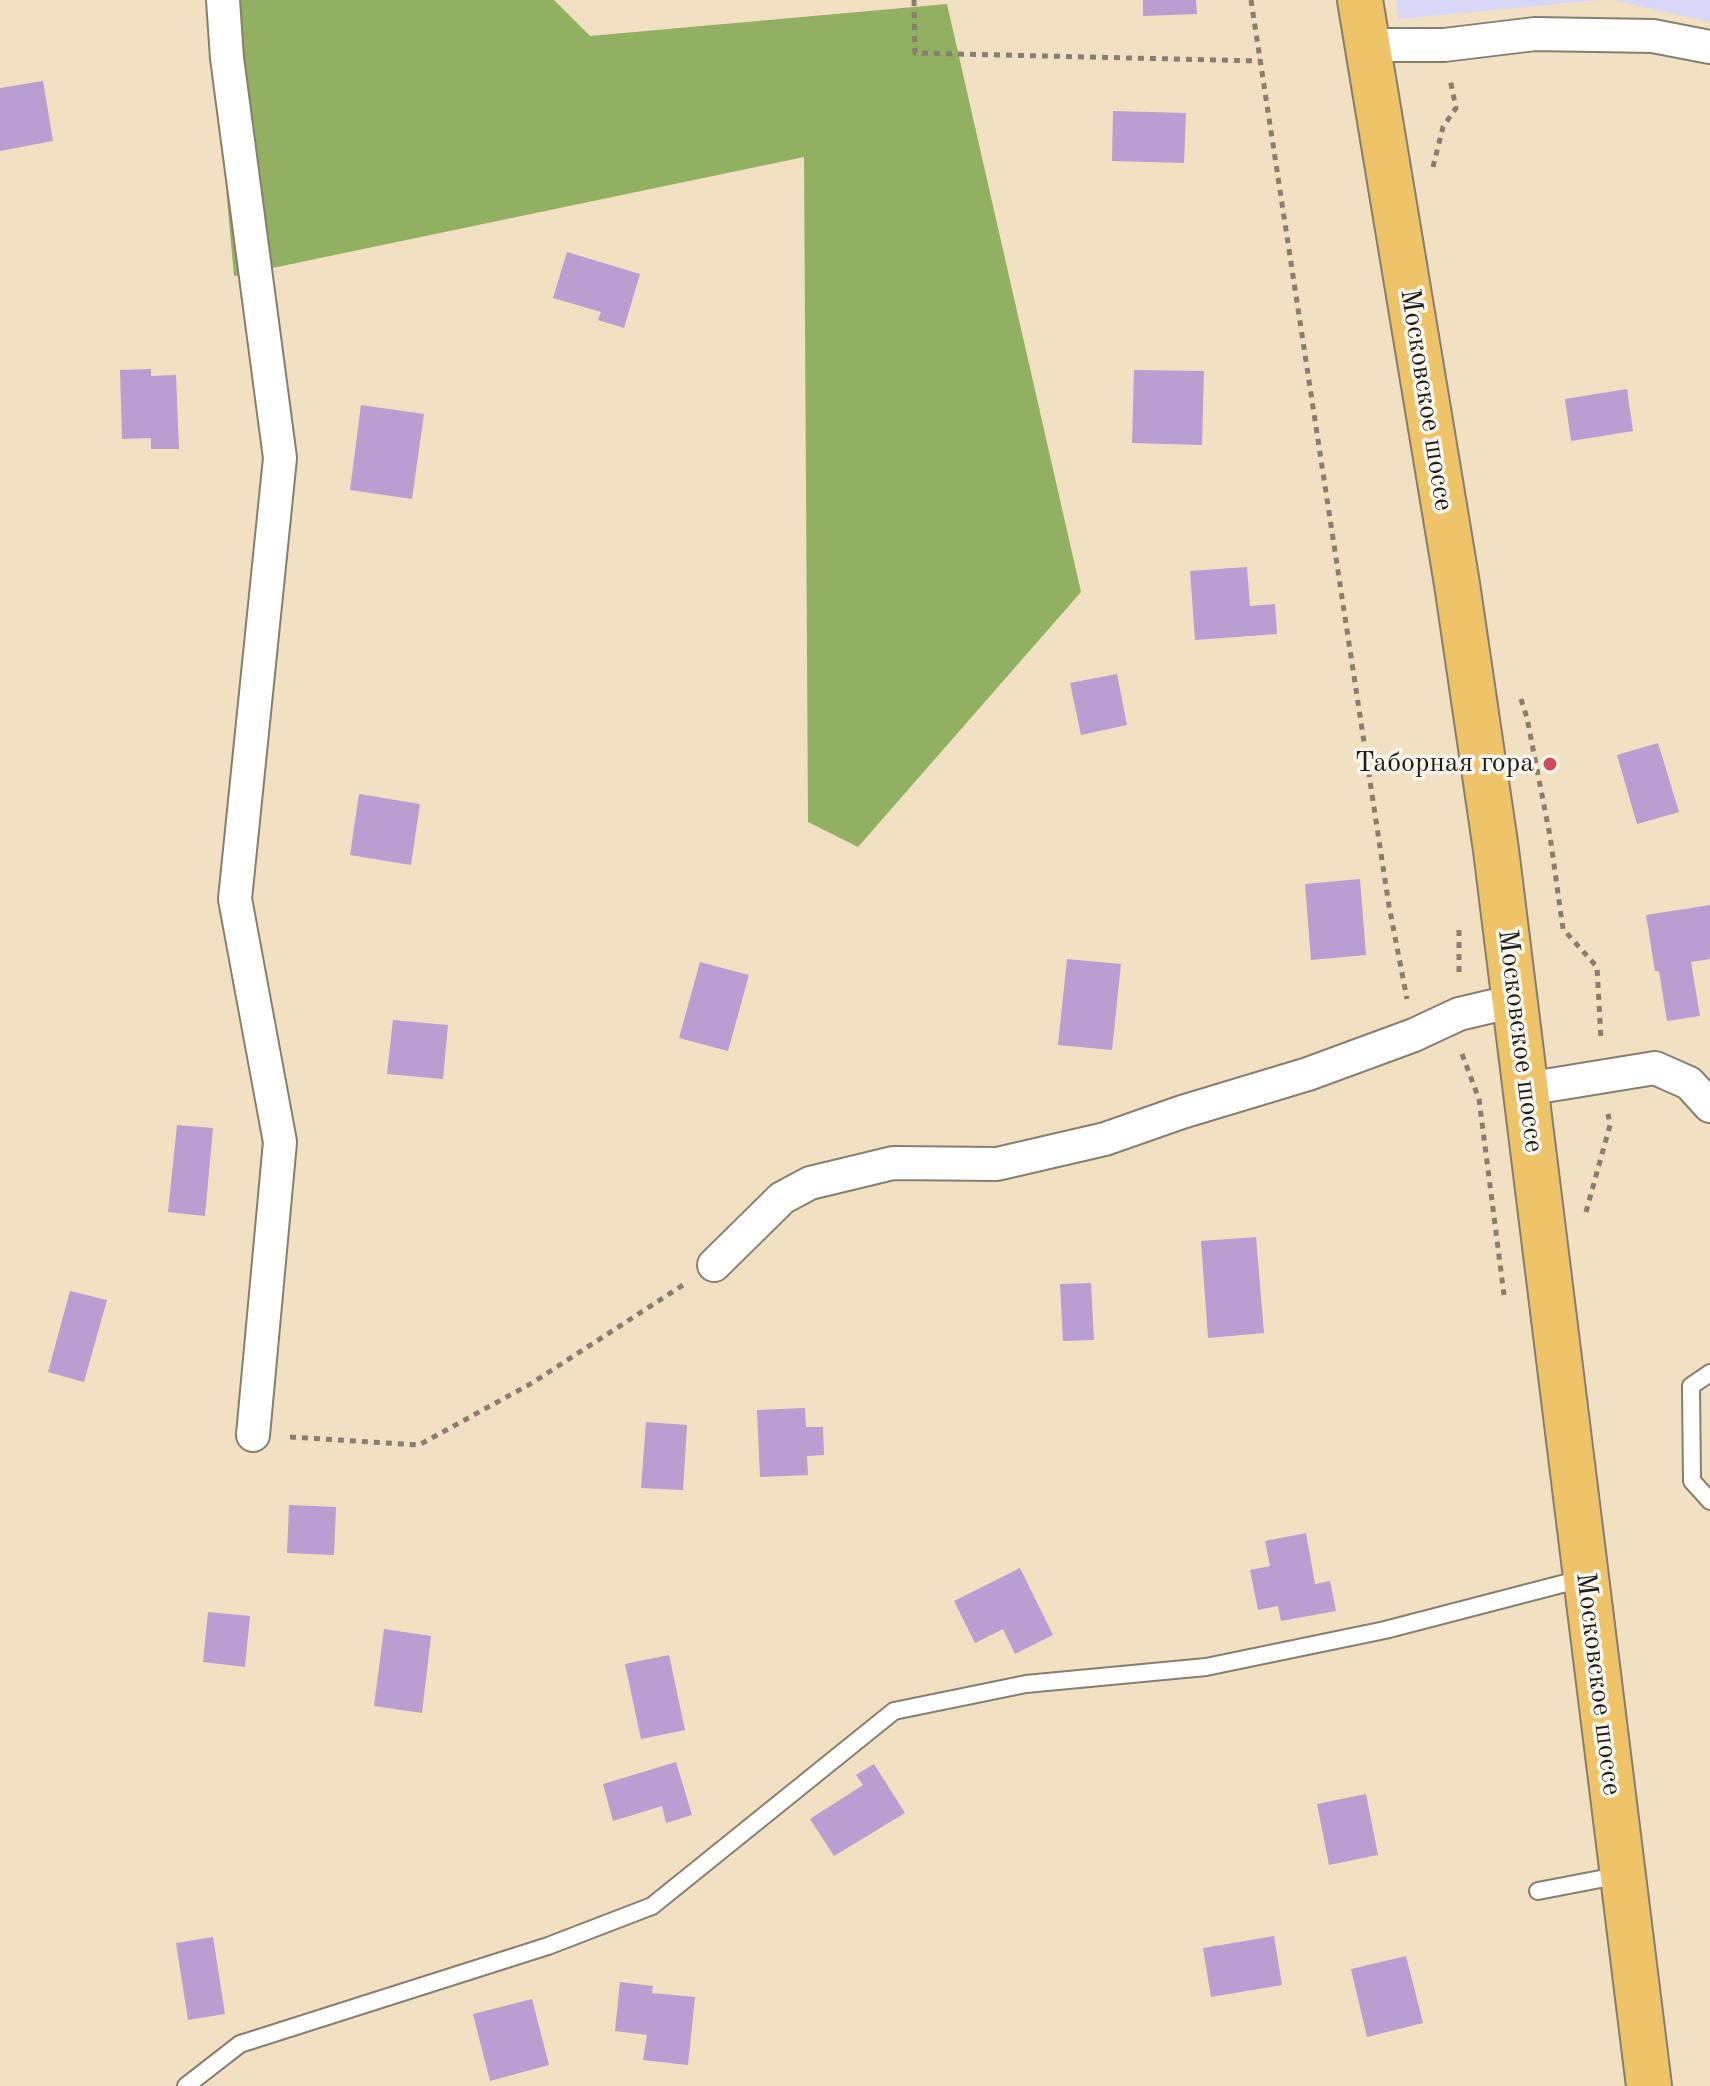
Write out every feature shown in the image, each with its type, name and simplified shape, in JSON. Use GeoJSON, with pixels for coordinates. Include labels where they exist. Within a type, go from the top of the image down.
{"type":"FeatureCollection","features":[{"type":"Feature","properties":{"kind":"main road","name":"Московское шоссе"},"geometry":{"type":"LineString","coordinates":[[1360,0],[1461,615],[1496,850],[1649,2086]]}},
{"type":"Feature","properties":{"kind":"street"},"geometry":{"type":"LineString","coordinates":[[223,0],[227,58],[280,458],[235,899],[280,1142],[253,1435]]}},
{"type":"Feature","properties":{"kind":"street"},"geometry":{"type":"LineString","coordinates":[[1367,45],[1444,45],[1535,34],[1653,36],[1710,47]]}},
{"type":"Feature","properties":{"kind":"street"},"geometry":{"type":"LineString","coordinates":[[714,1265],[782,1198],[810,1183],[893,1163],[997,1164],[1105,1139],[1308,1074],[1414,1035],[1459,1014],[1514,1001]]}},
{"type":"Feature","properties":{"kind":"street"},"geometry":{"type":"LineString","coordinates":[[1526,1089],[1655,1068],[1689,1083],[1710,1106]]}},
{"type":"Feature","properties":{"kind":"lane"},"geometry":{"type":"LineString","coordinates":[[1710,1373],[1691,1386],[1692,1481],[1710,1501]]}},
{"type":"Feature","properties":{"kind":"lane"},"geometry":{"type":"LineString","coordinates":[[186,2086],[240,2044],[548,1946],[652,1906],[894,1711],[1026,1684],[1206,1667],[1385,1630],[1585,1578]]}},
{"type":"Feature","properties":{"kind":"lane"},"geometry":{"type":"LineString","coordinates":[[1538,1891],[1622,1875]]}},
{"type":"Feature","properties":{"kind":"path"},"geometry":{"type":"LineString","coordinates":[[914,0],[915,53],[1260,61]]}},
{"type":"Feature","properties":{"kind":"path"},"geometry":{"type":"LineString","coordinates":[[1251,0],[1389,906],[1414,1035]]}},
{"type":"Feature","properties":{"kind":"path"},"geometry":{"type":"LineString","coordinates":[[253,1435],[419,1445],[532,1383],[714,1265]]}},
{"type":"Feature","properties":{"kind":"shaded area"},"geometry":{"type":"Polygon","coordinates":[[[1396,0],[1599,0],[1399,19],[1396,0]]]}},
{"type":"Feature","properties":{"kind":"shaded area"},"geometry":{"type":"Polygon","coordinates":[[[1612,0],[1710,0],[1710,22],[1612,0]]]}},
{"type":"Feature","properties":{"kind":"green space"},"geometry":{"type":"Polygon","coordinates":[[[209,0],[554,0],[590,36],[947,4],[1081,592],[858,847],[808,822],[804,157],[234,276],[209,0]]]}},
{"type":"Feature","properties":{"kind":"building"},"geometry":{"type":"Polygon","coordinates":[[[1143,0],[1196,0],[1197,14],[1143,16],[1143,0]]]}},
{"type":"Feature","properties":{"kind":"building"},"geometry":{"type":"Polygon","coordinates":[[[43,81],[53,141],[0,151],[0,88],[43,81]]]}},
{"type":"Feature","properties":{"kind":"building"},"geometry":{"type":"Polygon","coordinates":[[[1113,111],[1186,113],[1184,163],[1112,161],[1113,111]]]}},
{"type":"Feature","properties":{"kind":"building"},"geometry":{"type":"Polygon","coordinates":[[[567,252],[640,274],[624,328],[598,320],[601,312],[553,298],[567,252]]]}},
{"type":"Feature","properties":{"kind":"building"},"geometry":{"type":"Polygon","coordinates":[[[151,369],[151,376],[176,375],[179,449],[151,449],[151,438],[122,439],[120,370],[151,369]]]}},
{"type":"Feature","properties":{"kind":"building"},"geometry":{"type":"Polygon","coordinates":[[[1134,370],[1204,371],[1202,445],[1132,443],[1134,370]]]}},
{"type":"Feature","properties":{"kind":"building"},"geometry":{"type":"Polygon","coordinates":[[[1627,389],[1633,431],[1571,441],[1565,399],[1627,389]]]}},
{"type":"Feature","properties":{"kind":"building"},"geometry":{"type":"Polygon","coordinates":[[[361,405],[424,414],[412,499],[350,490],[361,405]]]}},
{"type":"Feature","properties":{"kind":"building"},"geometry":{"type":"Polygon","coordinates":[[[1247,567],[1250,606],[1275,604],[1277,634],[1195,640],[1190,571],[1247,567]]]}},
{"type":"Feature","properties":{"kind":"building"},"geometry":{"type":"Polygon","coordinates":[[[1117,674],[1127,725],[1081,735],[1070,683],[1117,674]]]}},
{"type":"Feature","properties":{"kind":"building"},"geometry":{"type":"Polygon","coordinates":[[[1658,743],[1679,812],[1637,824],[1617,755],[1658,743]]]}},
{"type":"Feature","properties":{"kind":"building"},"geometry":{"type":"Polygon","coordinates":[[[359,794],[420,804],[411,865],[350,855],[359,794]]]}},
{"type":"Feature","properties":{"kind":"building"},"geometry":{"type":"Polygon","coordinates":[[[1360,879],[1366,955],[1311,960],[1305,884],[1360,879]]]}},
{"type":"Feature","properties":{"kind":"building"},"geometry":{"type":"Polygon","coordinates":[[[1710,905],[1710,959],[1691,962],[1700,1016],[1667,1021],[1646,915],[1710,905]]]}},
{"type":"Feature","properties":{"kind":"building"},"geometry":{"type":"Polygon","coordinates":[[[1067,959],[1121,964],[1112,1050],[1058,1045],[1067,959]]]}},
{"type":"Feature","properties":{"kind":"building"},"geometry":{"type":"Polygon","coordinates":[[[700,962],[749,975],[728,1051],[679,1038],[700,962]]]}},
{"type":"Feature","properties":{"kind":"building"},"geometry":{"type":"Polygon","coordinates":[[[393,1020],[448,1025],[443,1079],[387,1074],[393,1020]]]}},
{"type":"Feature","properties":{"kind":"building"},"geometry":{"type":"Polygon","coordinates":[[[177,1125],[213,1128],[205,1216],[168,1212],[177,1125]]]}},
{"type":"Feature","properties":{"kind":"building"},"geometry":{"type":"Polygon","coordinates":[[[1256,1237],[1264,1333],[1208,1338],[1201,1241],[1256,1237]]]}},
{"type":"Feature","properties":{"kind":"building"},"geometry":{"type":"Polygon","coordinates":[[[1091,1283],[1094,1340],[1063,1341],[1060,1284],[1091,1283]]]}},
{"type":"Feature","properties":{"kind":"building"},"geometry":{"type":"Polygon","coordinates":[[[70,1291],[107,1300],[84,1382],[48,1372],[70,1291]]]}},
{"type":"Feature","properties":{"kind":"building"},"geometry":{"type":"Polygon","coordinates":[[[805,1408],[806,1427],[823,1427],[824,1455],[807,1456],[808,1475],[760,1477],[757,1410],[805,1408]]]}},
{"type":"Feature","properties":{"kind":"building"},"geometry":{"type":"Polygon","coordinates":[[[646,1422],[687,1425],[683,1490],[641,1488],[646,1422]]]}},
{"type":"Feature","properties":{"kind":"building"},"geometry":{"type":"Polygon","coordinates":[[[289,1505],[336,1507],[334,1555],[287,1553],[289,1505]]]}},
{"type":"Feature","properties":{"kind":"building"},"geometry":{"type":"Polygon","coordinates":[[[1306,1533],[1315,1584],[1330,1581],[1336,1611],[1281,1621],[1278,1606],[1258,1610],[1250,1570],[1270,1566],[1265,1541],[1306,1533]]]}},
{"type":"Feature","properties":{"kind":"building"},"geometry":{"type":"Polygon","coordinates":[[[1020,1568],[1053,1635],[1015,1654],[1003,1629],[975,1643],[954,1601],[1020,1568]]]}},
{"type":"Feature","properties":{"kind":"building"},"geometry":{"type":"Polygon","coordinates":[[[208,1612],[250,1616],[245,1667],[203,1662],[208,1612]]]}},
{"type":"Feature","properties":{"kind":"building"},"geometry":{"type":"Polygon","coordinates":[[[384,1629],[431,1636],[422,1713],[374,1706],[384,1629]]]}},
{"type":"Feature","properties":{"kind":"building"},"geometry":{"type":"Polygon","coordinates":[[[669,1655],[685,1730],[641,1739],[625,1664],[669,1655]]]}},
{"type":"Feature","properties":{"kind":"building"},"geometry":{"type":"Polygon","coordinates":[[[676,1762],[692,1815],[666,1823],[662,1806],[613,1821],[603,1784],[676,1762]]]}},
{"type":"Feature","properties":{"kind":"building"},"geometry":{"type":"Polygon","coordinates":[[[874,1764],[905,1813],[834,1856],[810,1819],[863,1785],[856,1775],[874,1764]]]}},
{"type":"Feature","properties":{"kind":"building"},"geometry":{"type":"Polygon","coordinates":[[[1366,1794],[1378,1855],[1329,1865],[1317,1804],[1366,1794]]]}},
{"type":"Feature","properties":{"kind":"building"},"geometry":{"type":"Polygon","coordinates":[[[1274,1936],[1282,1985],[1211,1997],[1203,1948],[1274,1936]]]}},
{"type":"Feature","properties":{"kind":"building"},"geometry":{"type":"Polygon","coordinates":[[[213,1937],[225,2014],[188,2020],[176,1943],[213,1937]]]}},
{"type":"Feature","properties":{"kind":"building"},"geometry":{"type":"Polygon","coordinates":[[[1406,1956],[1423,2023],[1367,2037],[1351,1969],[1406,1956]]]}},
{"type":"Feature","properties":{"kind":"building"},"geometry":{"type":"Polygon","coordinates":[[[620,1982],[653,1986],[652,1993],[695,1997],[688,2065],[643,2060],[647,2035],[615,2031],[620,1982]]]}},
{"type":"Feature","properties":{"kind":"building"},"geometry":{"type":"Polygon","coordinates":[[[532,1999],[549,2065],[490,2081],[473,2014],[532,1999]]]}},
{"type":"Feature","properties":{"kind":"place","name":"Таборная гора"},"geometry":{"type":"Point","coordinates":[1550,764]}}]}
